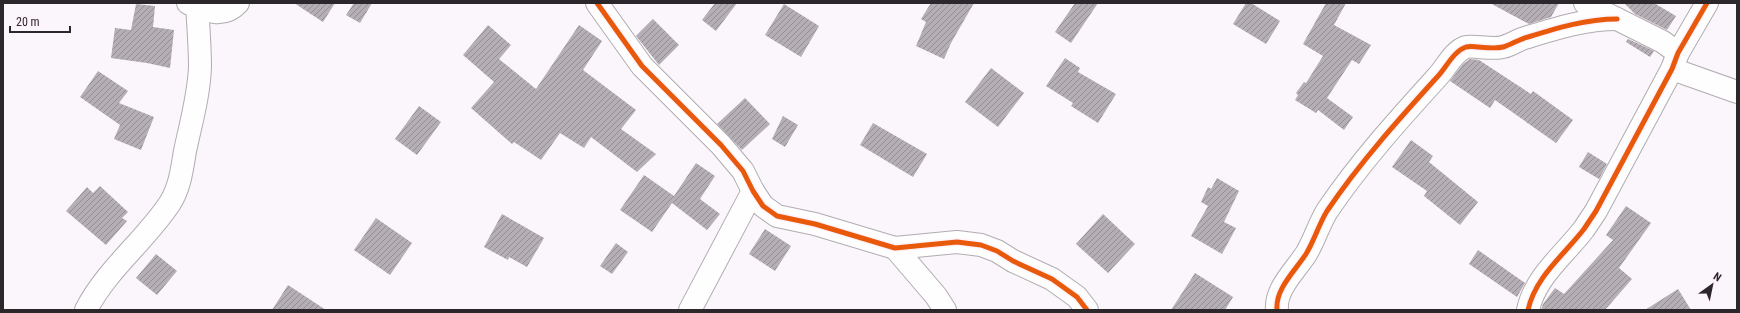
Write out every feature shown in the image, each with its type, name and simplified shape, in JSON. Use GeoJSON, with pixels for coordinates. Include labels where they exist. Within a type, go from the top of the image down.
{"type":"FeatureCollection","features":[{"type":"Feature","properties":{"kind":"street"},"geometry":{"type":"LineString","coordinates":[[86,310],[94,294],[102,283],[165,209],[178,188],[197,91],[200,67],[194,4],[212,12],[223,13],[238,3]]}},
{"type":"Feature","properties":{"kind":"street"},"geometry":{"type":"LineString","coordinates":[[597,3],[642,66],[721,145],[743,171],[753,191],[763,206],[777,216],[815,224],[895,248],[957,242],[981,245],[997,251],[1013,261],[1052,279],[1077,297],[1088,310]]}},
{"type":"Feature","properties":{"kind":"street"},"geometry":{"type":"LineString","coordinates":[[1585,3],[1663,42],[1675,61],[1737,92]]}},
{"type":"Feature","properties":{"kind":"street"},"geometry":{"type":"LineString","coordinates":[[1526,306],[1546,272],[1583,229],[1596,211],[1707,3]]}},
{"type":"Feature","properties":{"kind":"street"},"geometry":{"type":"LineString","coordinates":[[1277,310],[1282,289],[1306,253],[1327,212],[1378,144],[1407,109],[1441,74],[1456,54],[1467,47],[1485,49],[1502,47],[1527,37],[1578,22],[1617,19]]}},
{"type":"Feature","properties":{"kind":"street"},"geometry":{"type":"LineString","coordinates":[[690,310],[753,191]]}},
{"type":"Feature","properties":{"kind":"street"},"geometry":{"type":"LineString","coordinates":[[895,248],[936,296],[945,310]]}},
{"type":"Feature","properties":{"kind":"building"},"geometry":{"type":"Polygon","coordinates":[[[294,3],[335,3],[323,22],[294,3]]]}},
{"type":"Feature","properties":{"kind":"building"},"geometry":{"type":"Polygon","coordinates":[[[354,3],[372,3],[360,23],[346,15],[354,3]]]}},
{"type":"Feature","properties":{"kind":"building"},"geometry":{"type":"Polygon","coordinates":[[[715,3],[737,3],[716,31],[702,20],[715,3]]]}},
{"type":"Feature","properties":{"kind":"building"},"geometry":{"type":"Polygon","coordinates":[[[931,3],[974,3],[951,43],[944,59],[916,46],[926,22],[921,19],[931,3]]]}},
{"type":"Feature","properties":{"kind":"building"},"geometry":{"type":"Polygon","coordinates":[[[1075,3],[1098,3],[1071,43],[1055,32],[1075,3]]]}},
{"type":"Feature","properties":{"kind":"building"},"geometry":{"type":"Polygon","coordinates":[[[1246,3],[1251,3],[1280,21],[1266,44],[1233,24],[1246,3]]]}},
{"type":"Feature","properties":{"kind":"building"},"geometry":{"type":"Polygon","coordinates":[[[1326,3],[1346,3],[1334,25],[1371,45],[1359,64],[1352,60],[1327,98],[1353,117],[1344,130],[1318,110],[1316,113],[1295,100],[1298,95],[1296,93],[1304,82],[1306,83],[1323,56],[1303,44],[1326,3]]]}},
{"type":"Feature","properties":{"kind":"building"},"geometry":{"type":"Polygon","coordinates":[[[1490,3],[1559,3],[1551,17],[1529,24],[1490,3]]]}},
{"type":"Feature","properties":{"kind":"building"},"geometry":{"type":"Polygon","coordinates":[[[1624,3],[1654,3],[1676,16],[1667,30],[1635,14],[1624,3]]]}},
{"type":"Feature","properties":{"kind":"building"},"geometry":{"type":"Polygon","coordinates":[[[136,4],[155,6],[153,27],[174,30],[170,68],[111,58],[115,28],[131,30],[136,4]]]}},
{"type":"Feature","properties":{"kind":"building"},"geometry":{"type":"Polygon","coordinates":[[[784,4],[819,26],[801,57],[765,35],[784,4]]]}},
{"type":"Feature","properties":{"kind":"building"},"geometry":{"type":"Polygon","coordinates":[[[653,19],[679,45],[659,65],[636,36],[653,19]]]}},
{"type":"Feature","properties":{"kind":"building"},"geometry":{"type":"Polygon","coordinates":[[[488,25],[511,45],[499,59],[536,89],[579,25],[602,41],[583,70],[636,110],[621,129],[656,154],[637,172],[591,137],[584,148],[560,133],[541,160],[514,142],[512,144],[471,108],[494,82],[463,55],[488,25]]]}},
{"type":"Feature","properties":{"kind":"building"},"geometry":{"type":"Polygon","coordinates":[[[1628,39],[1654,51],[1650,57],[1626,42],[1628,39]]]}},
{"type":"Feature","properties":{"kind":"building"},"geometry":{"type":"Polygon","coordinates":[[[1065,58],[1080,68],[1078,72],[1116,94],[1098,123],[1071,106],[1073,103],[1046,86],[1065,58]]]}},
{"type":"Feature","properties":{"kind":"building"},"geometry":{"type":"Polygon","coordinates":[[[1470,59],[1479,60],[1531,94],[1533,91],[1573,120],[1556,143],[1495,100],[1490,108],[1450,81],[1463,64],[1470,59]]]}},
{"type":"Feature","properties":{"kind":"building"},"geometry":{"type":"Polygon","coordinates":[[[991,68],[1024,93],[998,127],[965,102],[991,68]]]}},
{"type":"Feature","properties":{"kind":"building"},"geometry":{"type":"Polygon","coordinates":[[[98,71],[128,91],[119,103],[154,117],[141,150],[114,139],[120,125],[80,97],[98,71]]]}},
{"type":"Feature","properties":{"kind":"building"},"geometry":{"type":"Polygon","coordinates":[[[745,98],[770,124],[742,150],[717,124],[745,98]]]}},
{"type":"Feature","properties":{"kind":"building"},"geometry":{"type":"Polygon","coordinates":[[[419,106],[441,122],[417,155],[395,139],[419,106]]]}},
{"type":"Feature","properties":{"kind":"building"},"geometry":{"type":"Polygon","coordinates":[[[783,116],[798,125],[785,147],[772,139],[783,116]]]}},
{"type":"Feature","properties":{"kind":"building"},"geometry":{"type":"Polygon","coordinates":[[[873,123],[927,154],[913,177],[860,145],[873,123]]]}},
{"type":"Feature","properties":{"kind":"building"},"geometry":{"type":"Polygon","coordinates":[[[1411,140],[1433,156],[1429,162],[1478,202],[1460,225],[1424,196],[1427,191],[1392,167],[1411,140]]]}},
{"type":"Feature","properties":{"kind":"building"},"geometry":{"type":"Polygon","coordinates":[[[1588,152],[1607,164],[1599,179],[1579,167],[1588,152]]]}},
{"type":"Feature","properties":{"kind":"building"},"geometry":{"type":"Polygon","coordinates":[[[696,163],[715,176],[700,199],[720,214],[707,230],[672,203],[652,232],[620,210],[644,175],[674,196],[696,163]]]}},
{"type":"Feature","properties":{"kind":"building"},"geometry":{"type":"Polygon","coordinates":[[[1217,178],[1239,191],[1224,222],[1236,228],[1222,254],[1191,236],[1208,206],[1201,202],[1208,187],[1211,189],[1217,178]]]}},
{"type":"Feature","properties":{"kind":"building"},"geometry":{"type":"Polygon","coordinates":[[[100,186],[128,212],[122,218],[127,221],[106,245],[66,211],[87,187],[93,193],[100,186]]]}},
{"type":"Feature","properties":{"kind":"building"},"geometry":{"type":"Polygon","coordinates":[[[1626,206],[1651,223],[1619,268],[1632,279],[1605,310],[1541,310],[1543,304],[1555,288],[1564,294],[1613,240],[1606,235],[1626,206]]]}},
{"type":"Feature","properties":{"kind":"building"},"geometry":{"type":"Polygon","coordinates":[[[502,214],[544,238],[527,267],[509,257],[508,260],[484,247],[502,214]]]}},
{"type":"Feature","properties":{"kind":"building"},"geometry":{"type":"Polygon","coordinates":[[[1103,214],[1135,244],[1108,273],[1076,244],[1103,214]]]}},
{"type":"Feature","properties":{"kind":"building"},"geometry":{"type":"Polygon","coordinates":[[[376,218],[412,243],[390,275],[354,250],[376,218]]]}},
{"type":"Feature","properties":{"kind":"building"},"geometry":{"type":"Polygon","coordinates":[[[765,229],[791,246],[775,271],[749,254],[765,229]]]}},
{"type":"Feature","properties":{"kind":"building"},"geometry":{"type":"Polygon","coordinates":[[[616,243],[628,252],[612,274],[600,266],[616,243]]]}},
{"type":"Feature","properties":{"kind":"building"},"geometry":{"type":"Polygon","coordinates":[[[1478,250],[1525,283],[1517,297],[1469,264],[1478,250]]]}},
{"type":"Feature","properties":{"kind":"building"},"geometry":{"type":"Polygon","coordinates":[[[156,254],[177,271],[157,295],[136,278],[156,254]]]}},
{"type":"Feature","properties":{"kind":"building"},"geometry":{"type":"Polygon","coordinates":[[[1195,273],[1233,297],[1225,310],[1171,310],[1195,273]]]}},
{"type":"Feature","properties":{"kind":"building"},"geometry":{"type":"Polygon","coordinates":[[[288,285],[326,310],[272,310],[288,285]]]}},
{"type":"Feature","properties":{"kind":"building"},"geometry":{"type":"Polygon","coordinates":[[[1678,289],[1691,310],[1645,310],[1678,289]]]}},
{"type":"Feature","properties":{"kind":"cycle path"},"geometry":{"type":"LineString","coordinates":[[597,3],[642,66],[721,145],[743,171],[753,191],[763,206],[777,216],[815,224],[895,248],[957,242],[981,245],[997,251],[1013,261],[1052,279],[1077,297],[1087,310]]}},
{"type":"Feature","properties":{"kind":"cycle path"},"geometry":{"type":"LineString","coordinates":[[1528,310],[1537,287],[1551,267],[1584,229],[1596,211],[1672,69],[1678,53],[1707,3]]}},
{"type":"Feature","properties":{"kind":"cycle path"},"geometry":{"type":"LineString","coordinates":[[1277,310],[1277,302],[1282,288],[1312,244],[1327,211],[1353,175],[1381,141],[1458,52],[1466,47],[1499,48],[1550,30],[1605,19],[1617,19]]}}]}
